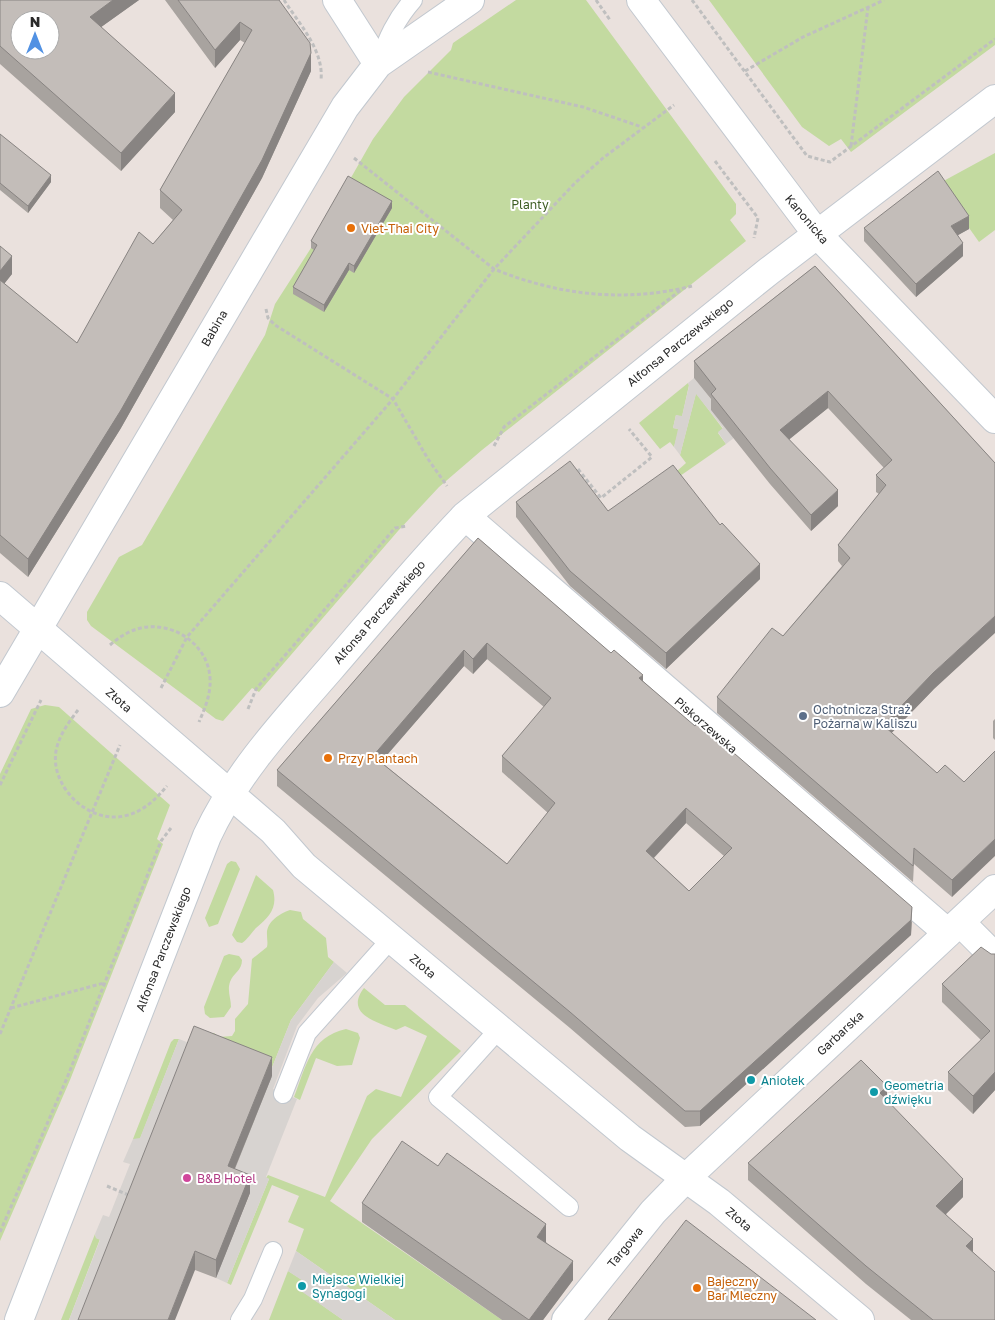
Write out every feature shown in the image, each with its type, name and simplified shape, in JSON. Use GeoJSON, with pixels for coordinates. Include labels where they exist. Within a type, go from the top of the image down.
{"type":"FeatureCollection","features":[{"type":"Feature","properties":{"kind":"street"},"geometry":{"type":"LineString","coordinates":[[337,0],[378,64]]}},
{"type":"Feature","properties":{"kind":"street","name":"Babina"},"geometry":{"type":"LineString","coordinates":[[0,693],[345,106],[378,64],[470,0]]}},
{"type":"Feature","properties":{"kind":"street","name":"Kanonicka"},"geometry":{"type":"LineString","coordinates":[[640,0],[817,234],[995,419]]}},
{"type":"Feature","properties":{"kind":"street","name":"Alfonsa Parczewskiego"},"geometry":{"type":"LineString","coordinates":[[19,1320],[207,836],[229,794],[267,743],[432,549],[464,516],[817,234],[995,99]]}},
{"type":"Feature","properties":{"kind":"street","name":"Piskorzewska"},"geometry":{"type":"LineString","coordinates":[[464,516],[954,928],[995,957]]}},
{"type":"Feature","properties":{"kind":"street","name":"Złota"},"geometry":{"type":"LineString","coordinates":[[0,596],[273,831],[304,866],[630,1138],[687,1177],[860,1320]]}},
{"type":"Feature","properties":{"kind":"street","name":"Garbarska"},"geometry":{"type":"LineString","coordinates":[[687,1177],[995,890]]}},
{"type":"Feature","properties":{"kind":"street","name":"Targowa"},"geometry":{"type":"LineString","coordinates":[[566,1320],[653,1212],[687,1177]]}},
{"type":"Feature","properties":{"kind":"lane"},"geometry":{"type":"LineString","coordinates":[[378,64],[386,40],[398,19],[413,0]]}},
{"type":"Feature","properties":{"kind":"lane"},"geometry":{"type":"LineString","coordinates":[[283,1094],[307,1033],[391,939]]}},
{"type":"Feature","properties":{"kind":"lane"},"geometry":{"type":"LineString","coordinates":[[499,1029],[438,1097],[569,1207]]}},
{"type":"Feature","properties":{"kind":"lane"},"geometry":{"type":"LineString","coordinates":[[240,1320],[253,1299],[273,1251]]}},
{"type":"Feature","properties":{"kind":"path"},"geometry":{"type":"LineString","coordinates":[[284,0],[317,52],[322,72],[319,89]]}},
{"type":"Feature","properties":{"kind":"path"},"geometry":{"type":"LineString","coordinates":[[692,0],[807,156],[830,162],[995,39]]}},
{"type":"Feature","properties":{"kind":"path"},"geometry":{"type":"LineString","coordinates":[[745,71],[803,37],[884,0]]}},
{"type":"Feature","properties":{"kind":"path"},"geometry":{"type":"LineString","coordinates":[[851,146],[868,7]]}},
{"type":"Feature","properties":{"kind":"path"},"geometry":{"type":"LineString","coordinates":[[426,71],[583,107],[642,127]]}},
{"type":"Feature","properties":{"kind":"path"},"geometry":{"type":"LineString","coordinates":[[160,691],[187,637],[393,398],[494,269],[574,184],[642,127],[674,105]]}},
{"type":"Feature","properties":{"kind":"path"},"geometry":{"type":"LineString","coordinates":[[347,163],[351,156],[494,269],[520,280],[584,294],[616,296],[650,293],[701,284]]}},
{"type":"Feature","properties":{"kind":"path"},"geometry":{"type":"LineString","coordinates":[[716,161],[758,218],[754,242]]}},
{"type":"Feature","properties":{"kind":"path"},"geometry":{"type":"LineString","coordinates":[[266,306],[268,318],[275,325],[393,398],[428,459],[447,487]]}},
{"type":"Feature","properties":{"kind":"path"},"geometry":{"type":"LineString","coordinates":[[573,462],[601,498],[652,457],[624,422]]}},
{"type":"Feature","properties":{"kind":"path"},"geometry":{"type":"LineString","coordinates":[[106,648],[122,636],[138,628],[157,627],[173,630],[187,637],[198,647],[207,662],[210,677],[210,692],[199,722]]}},
{"type":"Feature","properties":{"kind":"path"},"geometry":{"type":"LineString","coordinates":[[0,785],[41,700]]}},
{"type":"Feature","properties":{"kind":"path"},"geometry":{"type":"LineString","coordinates":[[79,710],[62,734],[56,750],[55,764],[59,779],[67,792],[91,811],[107,817],[122,817],[148,806],[168,786]]}},
{"type":"Feature","properties":{"kind":"path"},"geometry":{"type":"LineString","coordinates":[[0,1034],[120,745]]}},
{"type":"Feature","properties":{"kind":"path"},"geometry":{"type":"LineString","coordinates":[[0,1232],[67,1078],[160,841],[177,822]]}},
{"type":"Feature","properties":{"kind":"path"},"geometry":{"type":"LineString","coordinates":[[10,1009],[104,983]]}},
{"type":"Feature","properties":{"kind":"path"},"geometry":{"type":"LineString","coordinates":[[0,1019],[6,1020]]}},
{"type":"Feature","properties":{"kind":"path"},"geometry":{"type":"LineString","coordinates":[[103,1184],[135,1197]]}},
{"type":"Feature","properties":{"kind":"green space","name":"Planty"},"geometry":{"type":"Polygon","coordinates":[[[516,0],[586,0],[736,204],[736,214],[730,220],[746,241],[482,450],[439,487],[398,531],[259,692],[252,688],[223,721],[216,719],[91,626],[87,620],[87,612],[119,557],[142,545],[265,335],[275,304],[311,248],[373,139],[404,97],[451,50],[453,43],[516,0]]]}},
{"type":"Feature","properties":{"kind":"green space"},"geometry":{"type":"Polygon","coordinates":[[[709,0],[995,0],[995,45],[851,152],[841,139],[829,146],[802,127],[709,0]]]}},
{"type":"Feature","properties":{"kind":"green space"},"geometry":{"type":"Polygon","coordinates":[[[995,153],[995,230],[979,242],[938,184],[995,153]]]}},
{"type":"Feature","properties":{"kind":"green space"},"geometry":{"type":"Polygon","coordinates":[[[688,383],[682,417],[676,415],[673,428],[679,429],[674,447],[670,442],[660,449],[639,423],[688,383]]]}},
{"type":"Feature","properties":{"kind":"green space"},"geometry":{"type":"Polygon","coordinates":[[[696,393],[723,429],[718,433],[726,444],[680,476],[677,471],[686,463],[680,455],[696,393]]]}},
{"type":"Feature","properties":{"kind":"green space"},"geometry":{"type":"Polygon","coordinates":[[[45,705],[59,707],[170,805],[157,839],[163,844],[70,1080],[0,1241],[0,774],[31,709],[45,705]]]}},
{"type":"Feature","properties":{"kind":"green space"},"geometry":{"type":"Polygon","coordinates":[[[231,861],[236,862],[240,869],[218,924],[209,927],[205,918],[227,864],[231,861]]]}},
{"type":"Feature","properties":{"kind":"green space"},"geometry":{"type":"Polygon","coordinates":[[[256,875],[273,890],[273,907],[265,920],[246,940],[242,943],[237,942],[232,935],[256,875]]]}},
{"type":"Feature","properties":{"kind":"green space"},"geometry":{"type":"Polygon","coordinates":[[[290,910],[301,912],[303,919],[326,938],[328,957],[334,962],[291,1020],[269,1075],[208,1033],[214,1033],[219,1037],[232,1036],[235,1031],[235,1019],[248,1004],[252,959],[267,947],[267,930],[271,922],[290,910]]]}},
{"type":"Feature","properties":{"kind":"green space"},"geometry":{"type":"Polygon","coordinates":[[[229,954],[239,956],[242,960],[241,967],[231,979],[229,985],[231,1007],[224,1017],[210,1018],[205,1014],[204,1007],[224,956],[229,954]]]}},
{"type":"Feature","properties":{"kind":"green space"},"geometry":{"type":"Polygon","coordinates":[[[364,988],[385,1005],[405,1005],[461,1051],[372,1139],[330,1201],[502,1320],[395,1320],[296,1251],[304,1229],[288,1222],[299,1196],[272,1185],[231,1285],[227,1283],[269,1179],[266,1178],[268,1175],[325,1197],[367,1096],[376,1089],[401,1097],[427,1036],[405,1026],[396,1030],[365,1016],[360,1011],[358,1004],[359,997],[364,988]]]}},
{"type":"Feature","properties":{"kind":"green space"},"geometry":{"type":"Polygon","coordinates":[[[346,1029],[358,1033],[360,1038],[352,1065],[337,1066],[316,1058],[300,1100],[294,1097],[306,1064],[317,1046],[334,1033],[346,1029]]]}},
{"type":"Feature","properties":{"kind":"green space"},"geometry":{"type":"Polygon","coordinates":[[[174,1039],[179,1039],[140,1139],[133,1139],[171,1042],[174,1039]]]}},
{"type":"Feature","properties":{"kind":"green space"},"geometry":{"type":"Polygon","coordinates":[[[95,1234],[96,1238],[100,1239],[69,1320],[61,1320],[95,1234]]]}},
{"type":"Feature","properties":{"kind":"green space"},"geometry":{"type":"Polygon","coordinates":[[[288,1271],[304,1281],[299,1289],[343,1320],[269,1320],[288,1271]]]}},
{"type":"Feature","properties":{"kind":"shaded area"},"geometry":{"type":"Polygon","coordinates":[[[694,378],[739,434],[726,444],[718,432],[723,428],[696,394],[680,455],[674,447],[678,429],[673,428],[676,415],[682,416],[689,386],[688,383],[694,378]]]}},
{"type":"Feature","properties":{"kind":"shaded area"},"geometry":{"type":"Polygon","coordinates":[[[334,962],[347,973],[318,998],[297,1026],[273,1089],[297,1099],[266,1177],[269,1179],[227,1283],[216,1278],[250,1194],[228,1185],[291,1020],[334,962]]]}},
{"type":"Feature","properties":{"kind":"shaded area"},"geometry":{"type":"Polygon","coordinates":[[[179,1039],[194,1045],[79,1320],[69,1320],[100,1240],[96,1238],[95,1234],[103,1215],[109,1217],[130,1164],[123,1162],[133,1139],[140,1138],[179,1039]]]}},
{"type":"Feature","properties":{"kind":"shaded area"},"geometry":{"type":"Polygon","coordinates":[[[296,1251],[395,1320],[343,1320],[298,1289],[303,1281],[288,1271],[296,1251]]]}},
{"type":"Feature","properties":{"kind":"building"},"geometry":{"type":"Polygon","coordinates":[[[0,0],[113,0],[90,17],[175,93],[121,153],[16,60],[60,60],[60,10],[10,10],[10,55],[0,46],[0,0]]]}},
{"type":"Feature","properties":{"kind":"building"},"geometry":{"type":"Polygon","coordinates":[[[178,0],[279,0],[310,43],[311,53],[262,160],[121,410],[28,559],[0,535],[0,280],[77,343],[139,232],[153,244],[182,210],[160,190],[252,30],[240,22],[215,50],[178,0]]]}},
{"type":"Feature","properties":{"kind":"building"},"geometry":{"type":"Polygon","coordinates":[[[0,134],[51,175],[28,206],[0,183],[0,134]]]}},
{"type":"Feature","properties":{"kind":"building"},"geometry":{"type":"Polygon","coordinates":[[[938,171],[969,216],[951,226],[963,243],[916,284],[864,228],[938,171]]]}},
{"type":"Feature","properties":{"kind":"building","name":"Viet-Thai City"},"geometry":{"type":"Polygon","coordinates":[[[348,176],[392,201],[354,266],[349,263],[324,305],[293,287],[317,245],[311,241],[348,176]]]}},
{"type":"Feature","properties":{"kind":"building"},"geometry":{"type":"Polygon","coordinates":[[[0,246],[12,256],[0,271],[0,246]]]}},
{"type":"Feature","properties":{"kind":"building"},"geometry":{"type":"Polygon","coordinates":[[[815,266],[995,463],[995,616],[933,673],[883,725],[937,773],[945,765],[964,782],[995,751],[995,839],[952,880],[914,848],[913,866],[717,697],[772,628],[783,636],[850,558],[838,545],[886,485],[876,475],[892,460],[828,391],[780,430],[838,490],[811,515],[770,468],[711,394],[716,389],[694,361],[815,266]]]}},
{"type":"Feature","properties":{"kind":"building"},"geometry":{"type":"Polygon","coordinates":[[[570,461],[608,511],[673,465],[720,525],[722,523],[760,564],[666,653],[570,571],[516,502],[570,461]]]}},
{"type":"Feature","properties":{"kind":"building"},"geometry":{"type":"Polygon","coordinates":[[[478,538],[611,653],[614,650],[643,675],[639,678],[695,726],[698,722],[912,907],[911,920],[700,1111],[685,1111],[570,1012],[277,770],[478,538]],[[487,643],[473,659],[464,650],[373,756],[507,864],[555,803],[502,756],[551,698],[487,643]],[[686,808],[646,851],[689,891],[732,848],[686,808]]]}},
{"type":"Feature","properties":{"kind":"building"},"geometry":{"type":"Polygon","coordinates":[[[981,947],[991,954],[995,954],[995,1072],[973,1096],[948,1072],[990,1031],[942,984],[981,947]]]}},
{"type":"Feature","properties":{"kind":"building","name":"B&B Hotel"},"geometry":{"type":"Polygon","coordinates":[[[194,1026],[272,1057],[228,1166],[250,1175],[216,1260],[195,1251],[168,1320],[78,1320],[194,1026]]]}},
{"type":"Feature","properties":{"kind":"building"},"geometry":{"type":"Polygon","coordinates":[[[861,1060],[887,1086],[880,1093],[963,1179],[936,1206],[973,1239],[966,1246],[995,1272],[995,1320],[933,1320],[866,1266],[748,1163],[861,1060]]]}},
{"type":"Feature","properties":{"kind":"building"},"geometry":{"type":"Polygon","coordinates":[[[402,1141],[438,1166],[447,1153],[546,1224],[537,1237],[573,1261],[529,1320],[362,1203],[402,1141]]]}},
{"type":"Feature","properties":{"kind":"building"},"geometry":{"type":"Polygon","coordinates":[[[686,1220],[816,1320],[608,1320],[686,1220]]]}},
{"type":"Feature","properties":{"kind":"place","name":"Viet-Thai City"},"geometry":{"type":"Point","coordinates":[351,228]}},
{"type":"Feature","properties":{"kind":"place","name":"Ochotnicza Straż Pożarna w Kaliszu"},"geometry":{"type":"Point","coordinates":[803,716]}},
{"type":"Feature","properties":{"kind":"place","name":"Przy Plantach"},"geometry":{"type":"Point","coordinates":[328,758]}},
{"type":"Feature","properties":{"kind":"place","name":"Aniołek"},"geometry":{"type":"Point","coordinates":[751,1080]}},
{"type":"Feature","properties":{"kind":"place","name":"Geometria dźwięku"},"geometry":{"type":"Point","coordinates":[874,1092]}},
{"type":"Feature","properties":{"kind":"place","name":"B&B Hotel"},"geometry":{"type":"Point","coordinates":[187,1178]}},
{"type":"Feature","properties":{"kind":"place","name":"Miejsce Wielkiej Synagogi"},"geometry":{"type":"Point","coordinates":[302,1286]}},
{"type":"Feature","properties":{"kind":"place","name":"Bajeczny Bar Mleczny"},"geometry":{"type":"Point","coordinates":[697,1288]}}]}
